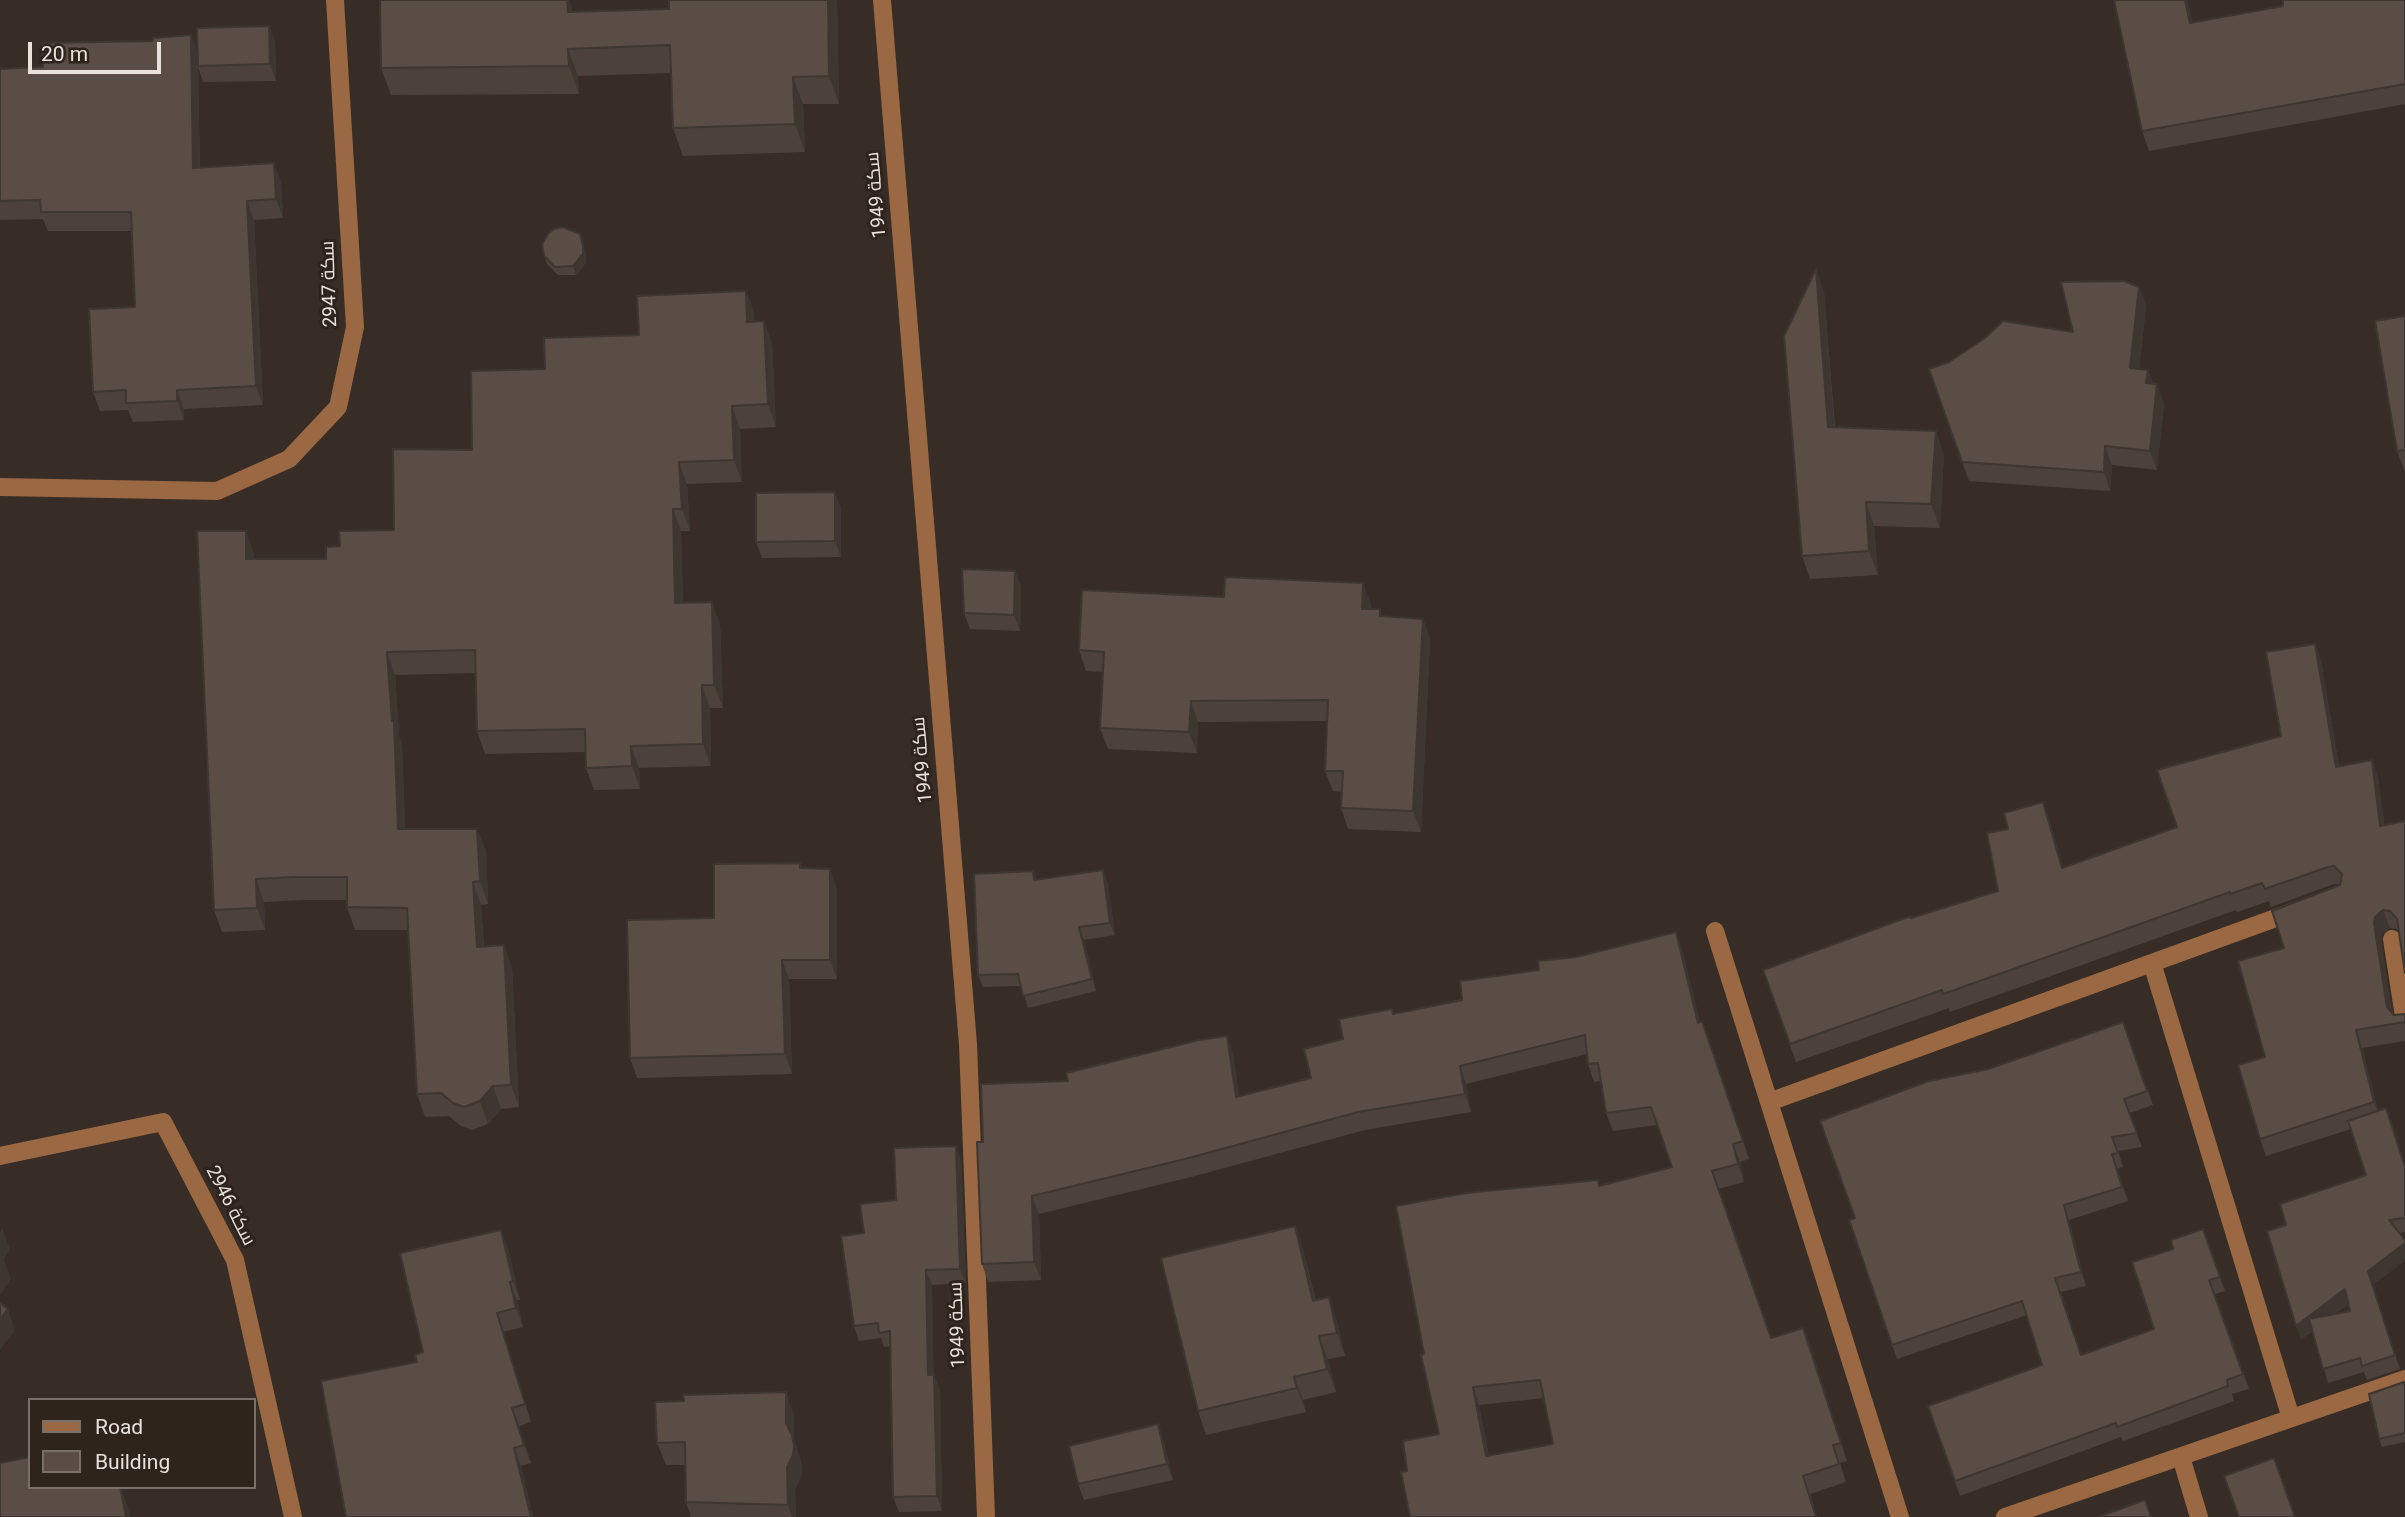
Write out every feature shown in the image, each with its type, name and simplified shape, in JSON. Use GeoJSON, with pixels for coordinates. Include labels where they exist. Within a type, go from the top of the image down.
{"type":"FeatureCollection","features":[{"type":"Feature","properties":{"kind":"street","name":"سكة 2947"},"geometry":{"type":"LineString","coordinates":[[0,487],[217,491],[289,459],[338,407],[355,327],[335,0]]}},
{"type":"Feature","properties":{"kind":"street","name":"سكة 1949"},"geometry":{"type":"LineString","coordinates":[[882,0],[968,1045],[986,1517]]}},
{"type":"Feature","properties":{"kind":"street"},"geometry":{"type":"LineString","coordinates":[[1769,1102],[2313,904]]}},
{"type":"Feature","properties":{"kind":"street"},"geometry":{"type":"LineString","coordinates":[[1715,932],[1900,1517]]}},
{"type":"Feature","properties":{"kind":"street"},"geometry":{"type":"LineString","coordinates":[[2392,939],[2405,1023]]}},
{"type":"Feature","properties":{"kind":"street"},"geometry":{"type":"LineString","coordinates":[[2152,963],[2291,1418]]}},
{"type":"Feature","properties":{"kind":"street","name":"سكة 2946"},"geometry":{"type":"LineString","coordinates":[[0,1156],[163,1122],[235,1260],[293,1517]]}},
{"type":"Feature","properties":{"kind":"street"},"geometry":{"type":"LineString","coordinates":[[2005,1517],[2405,1379]]}},
{"type":"Feature","properties":{"kind":"street"},"geometry":{"type":"LineString","coordinates":[[2180,1457],[2199,1517]]}},
{"type":"Feature","properties":{"kind":"building"},"geometry":{"type":"Polygon","coordinates":[[[380,0],[567,0],[568,12],[669,9],[669,0],[828,0],[829,76],[793,77],[795,124],[673,128],[670,45],[568,49],[569,66],[381,68],[380,0]]]}},
{"type":"Feature","properties":{"kind":"building"},"geometry":{"type":"Polygon","coordinates":[[[2114,0],[2185,0],[2190,23],[2283,6],[2283,0],[2405,0],[2405,84],[2142,131],[2114,0]]]}},
{"type":"Feature","properties":{"kind":"building"},"geometry":{"type":"Polygon","coordinates":[[[269,26],[270,64],[198,66],[197,28],[269,26]]]}},
{"type":"Feature","properties":{"kind":"building"},"geometry":{"type":"Polygon","coordinates":[[[191,35],[193,168],[274,163],[276,199],[247,201],[256,386],[177,390],[177,401],[126,403],[126,390],[93,392],[89,309],[135,307],[131,212],[41,212],[40,200],[0,201],[0,69],[43,67],[43,43],[153,41],[153,38],[191,35]]]}},
{"type":"Feature","properties":{"kind":"building"},"geometry":{"type":"Polygon","coordinates":[[[563,227],[580,234],[583,254],[573,266],[555,267],[544,256],[542,244],[554,229],[563,227]]]}},
{"type":"Feature","properties":{"kind":"building"},"geometry":{"type":"Polygon","coordinates":[[[1816,269],[1828,427],[1936,431],[1931,504],[1866,502],[1869,551],[1802,556],[1784,336],[1816,269]]]}},
{"type":"Feature","properties":{"kind":"building"},"geometry":{"type":"Polygon","coordinates":[[[2124,281],[2139,287],[2130,368],[2148,370],[2146,383],[2157,384],[2150,451],[2105,446],[2104,472],[1962,462],[1929,369],[1949,362],[1985,338],[2003,321],[2073,332],[2061,282],[2124,281]]]}},
{"type":"Feature","properties":{"kind":"building"},"geometry":{"type":"Polygon","coordinates":[[[746,291],[747,322],[764,321],[768,404],[732,406],[734,460],[679,462],[682,509],[673,509],[675,603],[712,602],[714,685],[702,685],[703,744],[631,746],[632,766],[586,768],[585,729],[477,731],[475,650],[387,652],[394,721],[398,829],[477,829],[480,881],[473,882],[477,947],[504,945],[511,1085],[493,1086],[480,1101],[464,1107],[453,1103],[441,1093],[417,1094],[407,908],[347,907],[347,877],[294,877],[256,879],[257,908],[214,910],[197,531],[246,531],[246,559],[326,559],[326,547],[340,546],[339,531],[394,530],[393,449],[472,450],[471,371],[545,369],[544,338],[639,335],[637,296],[746,291]]]}},
{"type":"Feature","properties":{"kind":"building"},"geometry":{"type":"Polygon","coordinates":[[[2405,316],[2405,450],[2397,451],[2375,321],[2405,316]]]}},
{"type":"Feature","properties":{"kind":"building"},"geometry":{"type":"Polygon","coordinates":[[[835,492],[835,541],[756,542],[756,493],[835,492]]]}},
{"type":"Feature","properties":{"kind":"building"},"geometry":{"type":"Polygon","coordinates":[[[962,569],[1015,571],[1014,615],[964,613],[962,569]]]}},
{"type":"Feature","properties":{"kind":"building"},"geometry":{"type":"Polygon","coordinates":[[[1225,577],[1363,583],[1362,609],[1380,609],[1380,616],[1423,619],[1413,811],[1341,808],[1343,771],[1325,771],[1328,700],[1191,701],[1189,732],[1100,728],[1104,652],[1079,650],[1082,590],[1224,597],[1225,577]]]}},
{"type":"Feature","properties":{"kind":"building"},"geometry":{"type":"Polygon","coordinates":[[[2315,644],[2336,767],[2372,760],[2380,826],[2405,821],[2405,973],[2397,919],[2390,911],[2383,910],[2375,917],[2374,923],[2387,1007],[2394,1015],[2405,1014],[2405,1022],[2356,1030],[2374,1102],[2260,1139],[2238,1065],[2265,1057],[2238,961],[2284,948],[2272,911],[2340,885],[2342,874],[2334,866],[2265,889],[2262,883],[2230,892],[1943,994],[1942,990],[1790,1044],[1763,970],[1911,916],[1998,891],[1987,833],[2008,829],[2004,813],[2043,802],[2062,868],[2177,827],[2157,770],[2281,736],[2266,652],[2315,644]]]}},
{"type":"Feature","properties":{"kind":"building"},"geometry":{"type":"Polygon","coordinates":[[[800,863],[800,868],[830,869],[830,960],[782,960],[785,1054],[630,1058],[627,920],[714,918],[714,864],[800,863]]]}},
{"type":"Feature","properties":{"kind":"building"},"geometry":{"type":"Polygon","coordinates":[[[1103,870],[1110,923],[1079,927],[1092,979],[1023,996],[1018,974],[978,975],[974,874],[1033,871],[1034,880],[1103,870]]]}},
{"type":"Feature","properties":{"kind":"building"},"geometry":{"type":"Polygon","coordinates":[[[1676,932],[1698,1023],[1702,1021],[1743,1141],[1733,1144],[1738,1164],[1712,1171],[1771,1338],[1803,1328],[1841,1443],[1833,1445],[1839,1464],[1803,1476],[1816,1517],[1410,1517],[1401,1472],[1407,1471],[1403,1441],[1439,1434],[1421,1355],[1424,1354],[1396,1206],[1466,1193],[1598,1180],[1599,1186],[1672,1167],[1651,1107],[1606,1113],[1598,1063],[1588,1064],[1585,1035],[1460,1066],[1465,1094],[1358,1112],[1185,1159],[1032,1196],[1034,1262],[982,1264],[977,1142],[983,1142],[981,1084],[1068,1081],[1066,1073],[1199,1040],[1227,1036],[1236,1097],[1311,1078],[1304,1049],[1343,1039],[1339,1019],[1392,1009],[1393,1014],[1462,1000],[1460,981],[1539,970],[1538,961],[1576,957],[1676,932]],[[1540,1380],[1473,1387],[1486,1456],[1553,1444],[1540,1380]]]}},
{"type":"Feature","properties":{"kind":"building"},"geometry":{"type":"Polygon","coordinates":[[[2123,1022],[2147,1091],[2124,1099],[2137,1133],[2112,1137],[2118,1153],[2112,1154],[2122,1187],[2064,1205],[2081,1272],[2055,1278],[2081,1355],[2154,1329],[2132,1262],[2173,1249],[2171,1240],[2203,1229],[2220,1277],[2209,1280],[2243,1374],[2227,1380],[2228,1386],[2117,1427],[2116,1423],[1955,1481],[1928,1406],[2042,1365],[2022,1301],[1892,1345],[1849,1220],[1855,1218],[1820,1121],[1929,1081],[1988,1069],[2123,1022]]]}},
{"type":"Feature","properties":{"kind":"building"},"geometry":{"type":"Polygon","coordinates":[[[2386,1108],[2405,1167],[2405,1218],[2389,1220],[2405,1243],[2368,1271],[2395,1355],[2362,1366],[2360,1358],[2323,1369],[2309,1319],[2350,1311],[2345,1289],[2296,1326],[2267,1231],[2286,1225],[2280,1204],[2366,1175],[2348,1121],[2386,1108]]]}},
{"type":"Feature","properties":{"kind":"building"},"geometry":{"type":"Polygon","coordinates":[[[956,1146],[960,1269],[926,1270],[928,1375],[934,1375],[937,1496],[893,1497],[890,1331],[879,1333],[878,1323],[854,1326],[841,1236],[864,1233],[860,1204],[896,1200],[894,1148],[956,1146]]]}},
{"type":"Feature","properties":{"kind":"building"},"geometry":{"type":"Polygon","coordinates":[[[1295,1226],[1313,1301],[1329,1297],[1337,1333],[1319,1336],[1327,1369],[1294,1377],[1297,1388],[1198,1411],[1161,1258],[1295,1226]]]}},
{"type":"Feature","properties":{"kind":"building"},"geometry":{"type":"Polygon","coordinates":[[[501,1230],[513,1281],[510,1282],[516,1308],[497,1313],[525,1404],[512,1408],[524,1445],[514,1448],[531,1517],[346,1517],[321,1381],[417,1362],[415,1355],[423,1352],[400,1253],[501,1230]]]}},
{"type":"Feature","properties":{"kind":"building"},"geometry":{"type":"Polygon","coordinates":[[[0,1303],[8,1309],[0,1319],[0,1303]]]}},
{"type":"Feature","properties":{"kind":"building"},"geometry":{"type":"Polygon","coordinates":[[[2404,1382],[2405,1433],[2379,1439],[2369,1394],[2404,1382]]]}},
{"type":"Feature","properties":{"kind":"building"},"geometry":{"type":"Polygon","coordinates":[[[786,1392],[786,1423],[794,1446],[787,1467],[788,1505],[686,1502],[685,1442],[657,1443],[655,1402],[684,1401],[683,1395],[786,1392]]]}},
{"type":"Feature","properties":{"kind":"building"},"geometry":{"type":"Polygon","coordinates":[[[1158,1424],[1167,1464],[1078,1484],[1069,1446],[1158,1424]]]}},
{"type":"Feature","properties":{"kind":"building"},"geometry":{"type":"Polygon","coordinates":[[[28,1457],[28,1489],[120,1489],[126,1517],[0,1517],[0,1463],[28,1457]]]}},
{"type":"Feature","properties":{"kind":"building"},"geometry":{"type":"Polygon","coordinates":[[[2274,1458],[2295,1517],[2239,1517],[2224,1476],[2274,1458]]]}},
{"type":"Feature","properties":{"kind":"building"},"geometry":{"type":"Polygon","coordinates":[[[2145,1500],[2151,1517],[2098,1517],[2145,1500]]]}}]}
